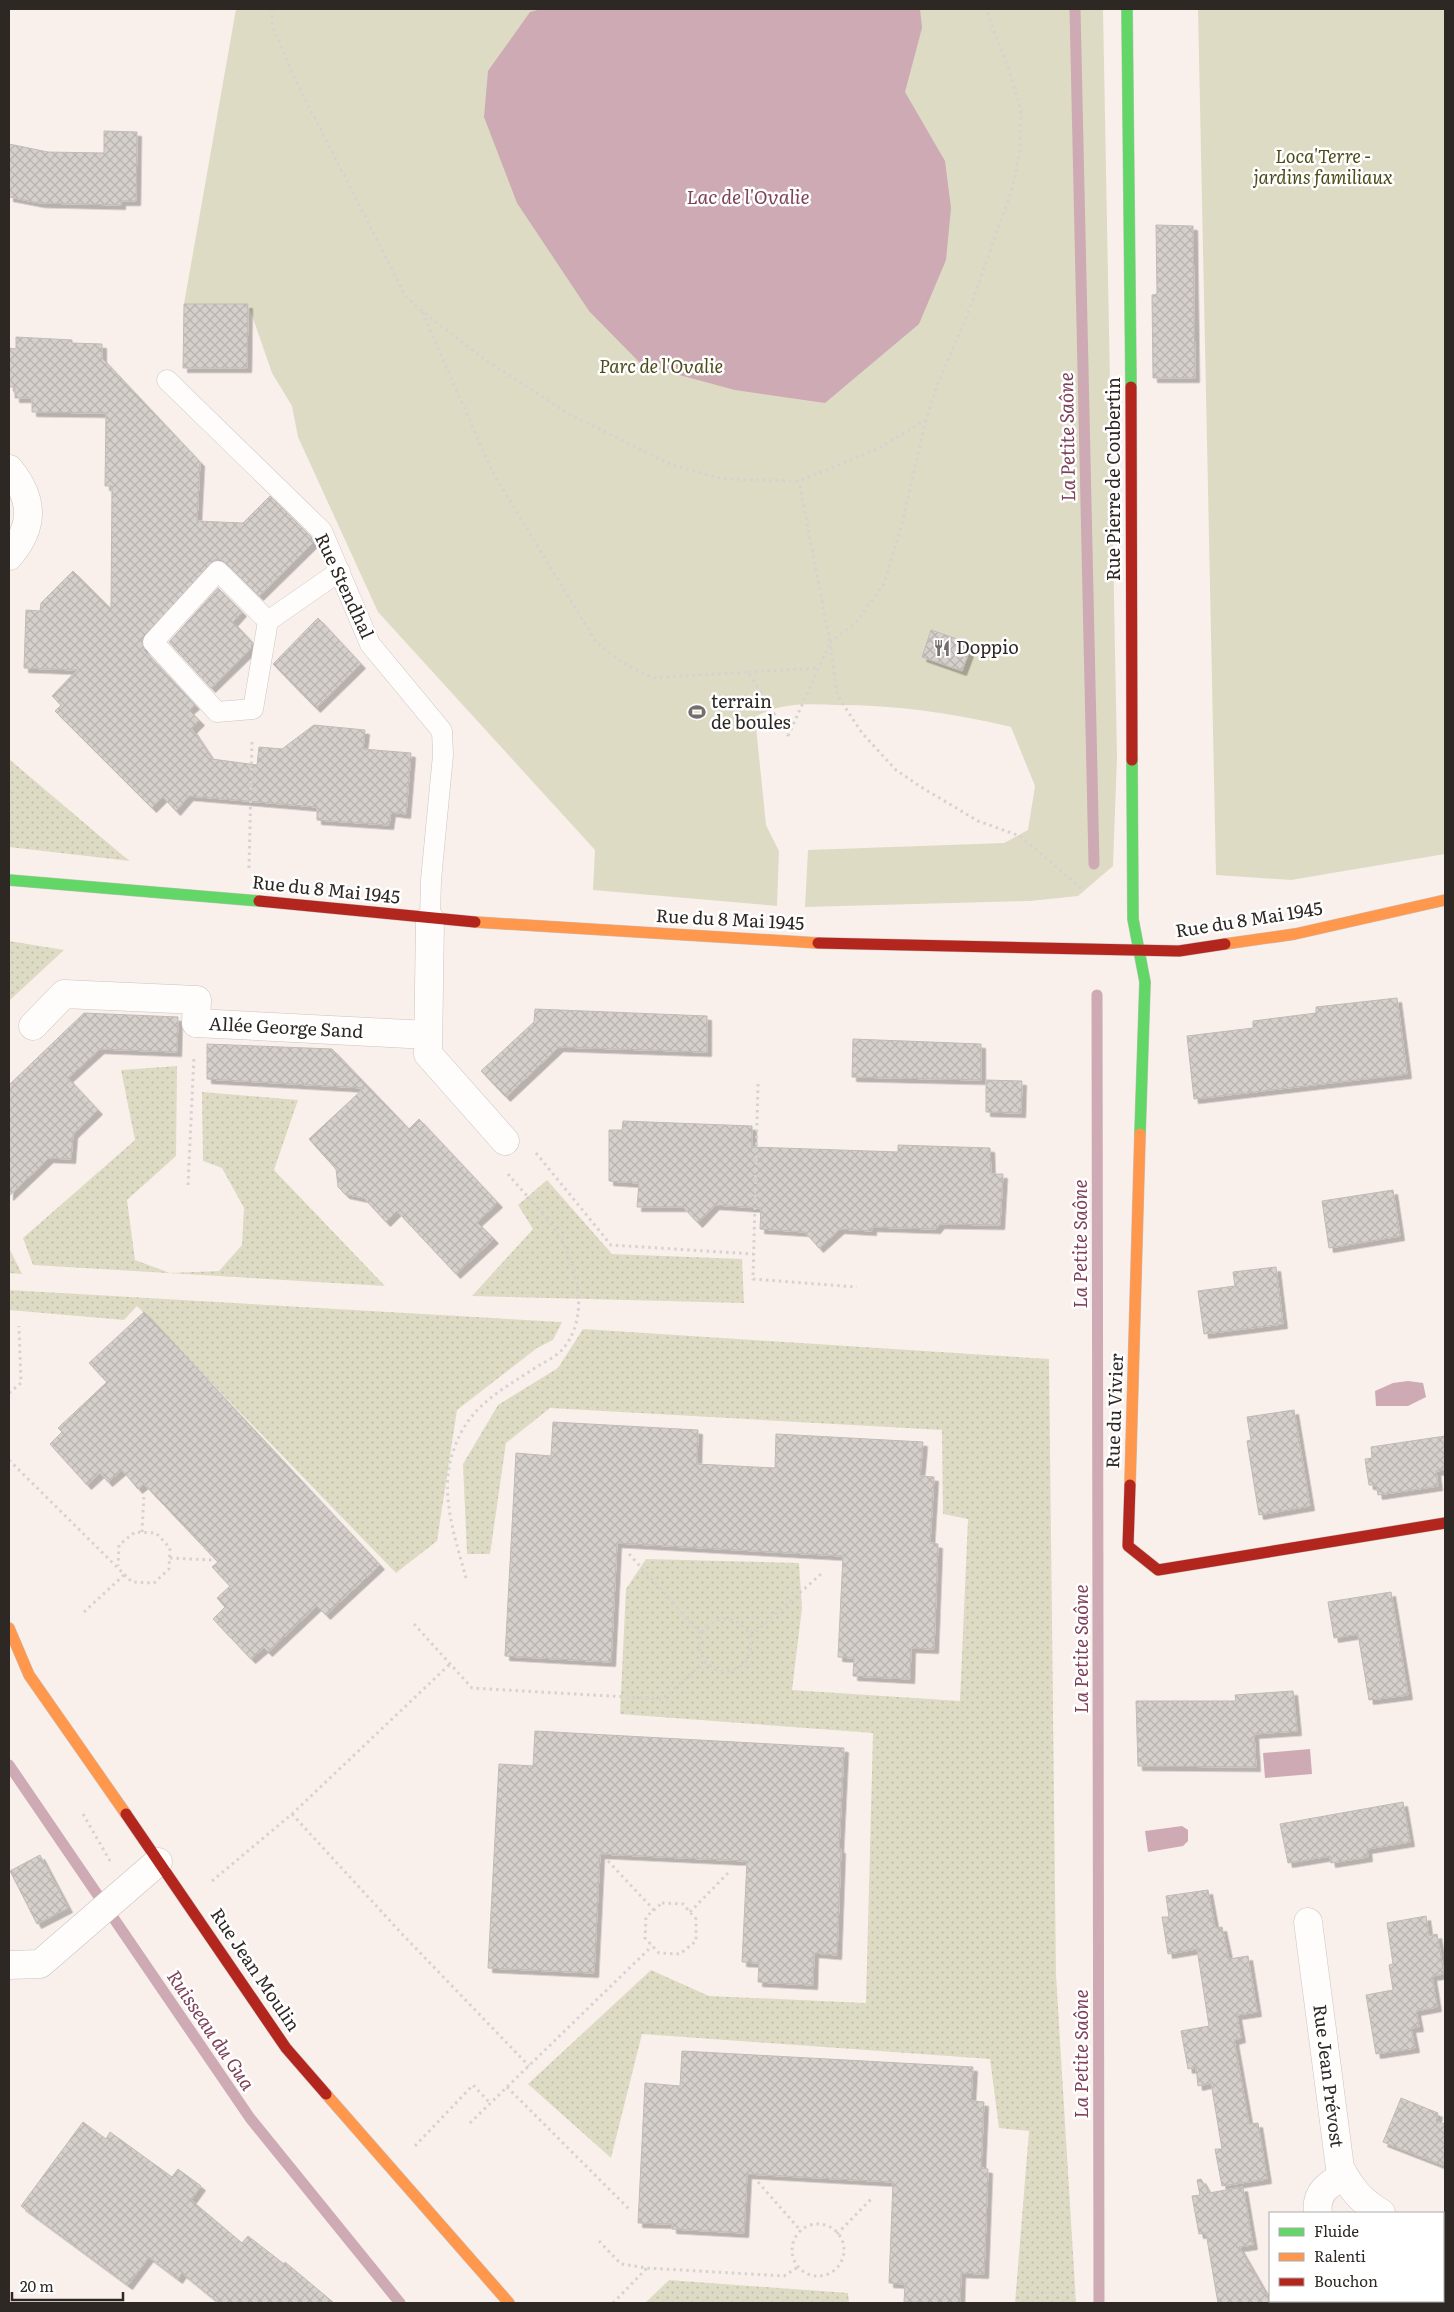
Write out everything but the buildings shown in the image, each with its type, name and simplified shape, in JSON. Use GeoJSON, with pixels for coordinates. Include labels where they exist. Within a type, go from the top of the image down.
{"type":"FeatureCollection","features":[{"type":"Feature","properties":{"kind":"street","name":"Rue Pierre de Coubertin"},"geometry":{"type":"LineString","coordinates":[[1126,9],[1131,335],[1132,876],[1133,919],[1138,949]]}},
{"type":"Feature","properties":{"kind":"street"},"geometry":{"type":"LineString","coordinates":[[9,469],[20,482],[28,501],[28,521],[22,540],[9,556]]}},
{"type":"Feature","properties":{"kind":"street","name":"Rue du 8 Mai 1945"},"geometry":{"type":"LineString","coordinates":[[9,880],[248,900],[430,919],[788,942],[1179,951],[1295,934],[1445,900]]}},
{"type":"Feature","properties":{"kind":"street"},"geometry":{"type":"LineString","coordinates":[[430,919],[428,1054],[505,1140]]}},
{"type":"Feature","properties":{"kind":"street","name":"Rue du Vivier"},"geometry":{"type":"LineString","coordinates":[[1138,949],[1145,982],[1128,1546],[1158,1570],[1445,1523]]}},
{"type":"Feature","properties":{"kind":"street","name":"Allée George Sand"},"geometry":{"type":"LineString","coordinates":[[33,1026],[64,994],[196,1000],[196,1023],[428,1035]]}},
{"type":"Feature","properties":{"kind":"street","name":"Rue Jean Moulin"},"geometry":{"type":"LineString","coordinates":[[9,1628],[29,1675],[158,1862],[188,1902],[286,2048],[509,2303]]}},
{"type":"Feature","properties":{"kind":"street"},"geometry":{"type":"LineString","coordinates":[[9,1964],[40,1964],[158,1862]]}},
{"type":"Feature","properties":{"kind":"street","name":"Rue Jean Prévost"},"geometry":{"type":"LineString","coordinates":[[1308,1922],[1340,2168],[1350,2188],[1375,2211]]}},
{"type":"Feature","properties":{"kind":"street"},"geometry":{"type":"LineString","coordinates":[[1318,2212],[1316,2205],[1320,2193],[1331,2183],[1344,2176]]}},
{"type":"Feature","properties":{"kind":"lane","name":"Rue Stendhal"},"geometry":{"type":"LineString","coordinates":[[167,380],[322,531],[370,644],[442,731],[443,755],[431,880],[430,919]]}},
{"type":"Feature","properties":{"kind":"lane"},"geometry":{"type":"LineString","coordinates":[[268,621],[218,571],[153,642],[217,712],[253,709],[268,621],[340,571]]}},
{"type":"Feature","properties":{"kind":"path"},"geometry":{"type":"LineString","coordinates":[[272,9],[272,25],[294,77],[406,297],[484,359],[569,414],[672,465],[723,479],[799,482],[877,448],[926,420]]}},
{"type":"Feature","properties":{"kind":"path"},"geometry":{"type":"LineString","coordinates":[[748,672],[788,736],[830,643],[857,621],[884,584],[902,523],[926,420],[936,388],[970,308],[1013,186],[1020,150],[1021,110],[1008,67],[986,9]]}},
{"type":"Feature","properties":{"kind":"path"},"geometry":{"type":"LineString","coordinates":[[422,311],[493,473],[596,642],[623,663],[653,678],[819,668]]}},
{"type":"Feature","properties":{"kind":"path"},"geometry":{"type":"LineString","coordinates":[[799,482],[830,643],[836,695],[862,733],[896,770],[978,821],[1020,836],[1081,888]]}},
{"type":"Feature","properties":{"kind":"path"},"geometry":{"type":"LineString","coordinates":[[248,900],[253,709]]}},
{"type":"Feature","properties":{"kind":"path"},"geometry":{"type":"LineString","coordinates":[[188,1185],[196,1023]]}},
{"type":"Feature","properties":{"kind":"path"},"geometry":{"type":"LineString","coordinates":[[758,1084],[753,1279],[857,1287]]}},
{"type":"Feature","properties":{"kind":"path"},"geometry":{"type":"LineString","coordinates":[[466,1578],[450,1522],[448,1480],[453,1449],[469,1418],[495,1393],[560,1351],[577,1324],[579,1301],[571,1258],[552,1226],[506,1172],[505,1140],[531,1146],[611,1245],[754,1254]]}},
{"type":"Feature","properties":{"kind":"path"},"geometry":{"type":"LineString","coordinates":[[9,1393],[21,1382],[19,1326]]}},
{"type":"Feature","properties":{"kind":"path"},"geometry":{"type":"LineString","coordinates":[[9,1460],[118,1566],[132,1582],[154,1583],[169,1569],[170,1548],[156,1533],[135,1532],[119,1545],[118,1566]]}},
{"type":"Feature","properties":{"kind":"path"},"geometry":{"type":"LineString","coordinates":[[142,1532],[144,1494]]}},
{"type":"Feature","properties":{"kind":"path"},"geometry":{"type":"LineString","coordinates":[[629,1554],[700,1634]]}},
{"type":"Feature","properties":{"kind":"path"},"geometry":{"type":"LineString","coordinates":[[170,1558],[212,1560]]}},
{"type":"Feature","properties":{"kind":"path"},"geometry":{"type":"LineString","coordinates":[[84,1612],[125,1574]]}},
{"type":"Feature","properties":{"kind":"path"},"geometry":{"type":"LineString","coordinates":[[752,1636],[737,1620],[716,1619],[700,1634],[699,1654],[713,1670],[734,1671],[750,1657],[752,1636],[821,1574]]}},
{"type":"Feature","properties":{"kind":"path"},"geometry":{"type":"LineString","coordinates":[[414,1624],[472,1688],[662,1699],[706,1662]]}},
{"type":"Feature","properties":{"kind":"path"},"geometry":{"type":"LineString","coordinates":[[188,1902],[292,1814],[450,1664]]}},
{"type":"Feature","properties":{"kind":"path"},"geometry":{"type":"LineString","coordinates":[[292,1814],[403,1935],[529,2066]]}},
{"type":"Feature","properties":{"kind":"path"},"geometry":{"type":"LineString","coordinates":[[608,1861],[654,1910]]}},
{"type":"Feature","properties":{"kind":"path"},"geometry":{"type":"LineString","coordinates":[[690,1912],[728,1873]]}},
{"type":"Feature","properties":{"kind":"path"},"geometry":{"type":"LineString","coordinates":[[662,1903],[683,1904],[690,1912],[696,1920],[696,1941],[680,1954],[659,1953],[645,1938],[646,1917],[662,1903]]}},
{"type":"Feature","properties":{"kind":"path"},"geometry":{"type":"LineString","coordinates":[[470,2123],[652,1946]]}},
{"type":"Feature","properties":{"kind":"path"},"geometry":{"type":"LineString","coordinates":[[392,2169],[473,2085],[490,2103]]}},
{"type":"Feature","properties":{"kind":"path"},"geometry":{"type":"LineString","coordinates":[[507,2087],[631,2211]]}},
{"type":"Feature","properties":{"kind":"path"},"geometry":{"type":"LineString","coordinates":[[758,2182],[801,2231]]}},
{"type":"Feature","properties":{"kind":"path"},"geometry":{"type":"LineString","coordinates":[[837,2234],[873,2198]]}},
{"type":"Feature","properties":{"kind":"path"},"geometry":{"type":"LineString","coordinates":[[808,2224],[829,2225],[837,2234],[844,2241],[843,2262],[827,2276],[806,2275],[792,2259],[793,2238],[808,2224]]}},
{"type":"Feature","properties":{"kind":"path"},"geometry":{"type":"LineString","coordinates":[[599,2241],[622,2264],[647,2268],[784,2276],[798,2267]]}},
{"type":"Feature","properties":{"kind":"path"},"geometry":{"type":"LineString","coordinates":[[613,2303],[647,2268]]}},
{"type":"Feature","properties":{"kind":"green space","name":"Parc de l'Ovalie"},"geometry":{"type":"Polygon","coordinates":[[[236,9],[1103,9],[1117,757],[1113,866],[1078,896],[1030,901],[805,907],[808,850],[1004,843],[1028,830],[1035,786],[1011,727],[946,714],[903,708],[806,704],[785,706],[755,717],[766,825],[779,851],[777,906],[593,890],[595,850],[378,612],[298,437],[292,406],[272,373],[248,304],[184,304],[236,9]]]}},
{"type":"Feature","properties":{"kind":"green space","name":"Loca'Terre - jardins familiaux"},"geometry":{"type":"Polygon","coordinates":[[[1198,9],[1445,9],[1445,854],[1291,880],[1216,875],[1198,9]]]}},
{"type":"Feature","properties":{"kind":"green space"},"geometry":{"type":"Polygon","coordinates":[[[9,759],[121,854],[130,861],[9,847],[9,759]]]}},
{"type":"Feature","properties":{"kind":"green space"},"geometry":{"type":"Polygon","coordinates":[[[9,941],[64,950],[9,1001],[9,941]]]}},
{"type":"Feature","properties":{"kind":"green space"},"geometry":{"type":"Polygon","coordinates":[[[177,1066],[176,1156],[127,1200],[135,1260],[170,1273],[219,1271],[242,1245],[244,1208],[222,1168],[203,1161],[202,1092],[298,1100],[274,1170],[385,1286],[33,1265],[23,1238],[135,1140],[121,1070],[177,1066]]]}},
{"type":"Feature","properties":{"kind":"green space"},"geometry":{"type":"Polygon","coordinates":[[[547,1180],[612,1254],[742,1259],[744,1303],[472,1296],[533,1229],[518,1205],[547,1180]]]}},
{"type":"Feature","properties":{"kind":"green space"},"geometry":{"type":"Polygon","coordinates":[[[9,1248],[22,1274],[9,1273],[9,1248]]]}},
{"type":"Feature","properties":{"kind":"green space"},"geometry":{"type":"Polygon","coordinates":[[[9,1290],[562,1322],[553,1340],[537,1348],[457,1410],[437,1541],[396,1573],[137,1306],[124,1320],[9,1310],[9,1290]]]}},
{"type":"Feature","properties":{"kind":"green space"},"geometry":{"type":"Polygon","coordinates":[[[583,1329],[1049,1359],[1056,1975],[1076,2303],[1015,2303],[1029,2131],[999,2128],[990,2059],[642,2034],[611,2158],[528,2084],[651,1970],[709,1996],[866,2003],[873,1733],[620,1714],[626,1589],[646,1559],[799,1563],[802,1608],[792,1690],[960,1701],[968,1519],[943,1514],[942,1430],[550,1408],[506,1443],[490,1554],[467,1554],[463,1464],[498,1405],[558,1368],[583,1329]]]}},
{"type":"Feature","properties":{"kind":"green space"},"geometry":{"type":"Polygon","coordinates":[[[669,2280],[848,2293],[849,2303],[645,2303],[669,2280]]]}},
{"type":"Feature","properties":{"kind":"water","name":"Lac de l'Ovalie"},"geometry":{"type":"Polygon","coordinates":[[[541,9],[920,9],[922,28],[905,92],[945,161],[951,208],[946,260],[919,324],[825,403],[735,390],[642,365],[589,311],[517,203],[484,117],[488,71],[530,12],[541,9]]]}},
{"type":"Feature","properties":{"kind":"water"},"geometry":{"type":"Polygon","coordinates":[[[1408,1381],[1423,1383],[1426,1397],[1408,1406],[1376,1406],[1375,1391],[1393,1383],[1408,1381]]]}},
{"type":"Feature","properties":{"kind":"water"},"geometry":{"type":"Polygon","coordinates":[[[1310,1749],[1312,1774],[1265,1778],[1263,1753],[1310,1749]]]}},
{"type":"Feature","properties":{"kind":"water"},"geometry":{"type":"Polygon","coordinates":[[[1182,1826],[1188,1830],[1188,1841],[1183,1846],[1148,1852],[1145,1831],[1182,1826]]]}},
{"type":"Feature","properties":{"kind":"waterway","name":"La Petite Saône"},"geometry":{"type":"LineString","coordinates":[[1075,9],[1094,864]]}},
{"type":"Feature","properties":{"kind":"waterway","name":"La Petite Saône"},"geometry":{"type":"LineString","coordinates":[[1097,995],[1099,2303]]}},
{"type":"Feature","properties":{"kind":"waterway","name":"Ruisseau du Gua"},"geometry":{"type":"LineString","coordinates":[[9,1765],[250,2118],[400,2303]]}},
{"type":"Feature","properties":{"kind":"traffic: fast"},"geometry":{"type":"LineString","coordinates":[[1127,9],[1131,387]]}},
{"type":"Feature","properties":{"kind":"traffic: fast"},"geometry":{"type":"LineString","coordinates":[[1132,760],[1133,919],[1145,982],[1140,1134]]}},
{"type":"Feature","properties":{"kind":"traffic: fast"},"geometry":{"type":"LineString","coordinates":[[9,880],[259,901]]}},
{"type":"Feature","properties":{"kind":"traffic: slow"},"geometry":{"type":"LineString","coordinates":[[1225,944],[1295,934],[1445,900]]}},
{"type":"Feature","properties":{"kind":"traffic: slow"},"geometry":{"type":"LineString","coordinates":[[475,922],[818,943]]}},
{"type":"Feature","properties":{"kind":"traffic: slow"},"geometry":{"type":"LineString","coordinates":[[1130,1485],[1140,1134]]}},
{"type":"Feature","properties":{"kind":"traffic: slow"},"geometry":{"type":"LineString","coordinates":[[9,1628],[29,1675],[126,1814]]}},
{"type":"Feature","properties":{"kind":"traffic: slow"},"geometry":{"type":"LineString","coordinates":[[326,2094],[509,2303]]}},
{"type":"Feature","properties":{"kind":"traffic: jam"},"geometry":{"type":"LineString","coordinates":[[1131,387],[1132,760]]}},
{"type":"Feature","properties":{"kind":"traffic: jam"},"geometry":{"type":"LineString","coordinates":[[259,901],[475,922]]}},
{"type":"Feature","properties":{"kind":"traffic: jam"},"geometry":{"type":"LineString","coordinates":[[818,943],[1179,951],[1225,944]]}},
{"type":"Feature","properties":{"kind":"traffic: jam"},"geometry":{"type":"LineString","coordinates":[[1130,1485],[1128,1546],[1158,1570],[1445,1523]]}},
{"type":"Feature","properties":{"kind":"traffic: jam"},"geometry":{"type":"LineString","coordinates":[[126,1814],[286,2048],[326,2094]]}},
{"type":"Feature","properties":{"kind":"place","name":"Doppio"},"geometry":{"type":"Point","coordinates":[942,648]}},
{"type":"Feature","properties":{"kind":"place","name":"terrain de boules"},"geometry":{"type":"Point","coordinates":[697,712]}}]}
